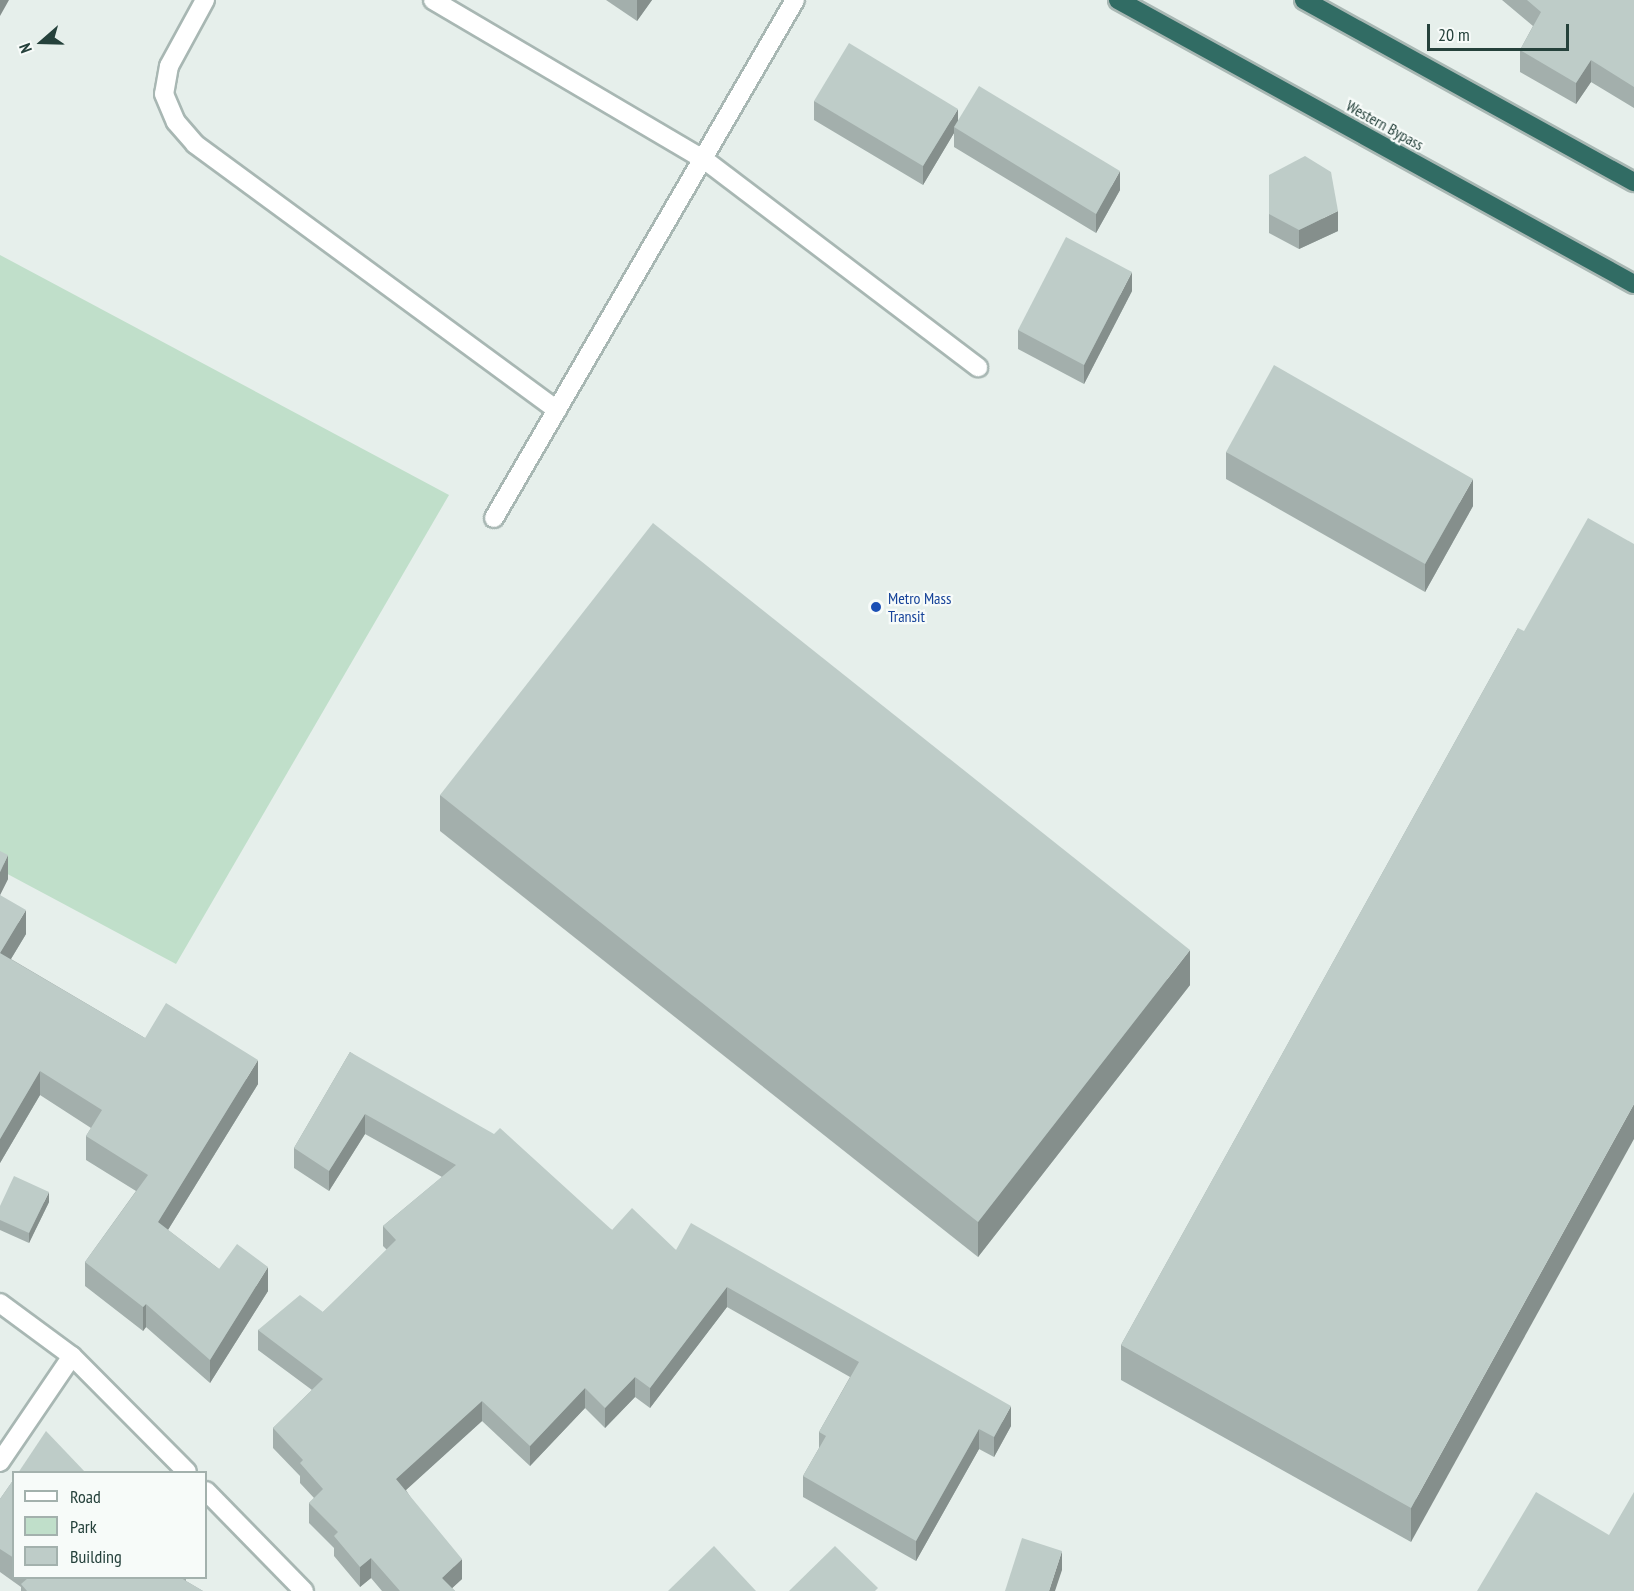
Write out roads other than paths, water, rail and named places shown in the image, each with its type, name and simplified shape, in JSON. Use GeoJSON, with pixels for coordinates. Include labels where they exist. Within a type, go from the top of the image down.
{"type":"FeatureCollection","features":[{"type":"Feature","properties":{"kind":"highway","name":"Western Bypass"},"geometry":{"type":"LineString","coordinates":[[1118,0],[1634,284]]}},
{"type":"Feature","properties":{"kind":"highway"},"geometry":{"type":"LineString","coordinates":[[1304,0],[1634,182]]}},
{"type":"Feature","properties":{"kind":"street"},"geometry":{"type":"LineString","coordinates":[[205,0],[169,66],[164,94],[176,122],[195,144],[557,410]]}},
{"type":"Feature","properties":{"kind":"street"},"geometry":{"type":"LineString","coordinates":[[433,0],[705,160],[978,367]]}},
{"type":"Feature","properties":{"kind":"street"},"geometry":{"type":"LineString","coordinates":[[494,518],[705,160],[795,0]]}},
{"type":"Feature","properties":{"kind":"street"},"geometry":{"type":"LineString","coordinates":[[0,1303],[72,1356],[185,1471]]}},
{"type":"Feature","properties":{"kind":"street"},"geometry":{"type":"LineString","coordinates":[[0,1462],[72,1356]]}},
{"type":"Feature","properties":{"kind":"street"},"geometry":{"type":"LineString","coordinates":[[207,1492],[304,1591]]}},
{"type":"Feature","properties":{"kind":"place","name":"Metro Mass Transit"},"geometry":{"type":"Point","coordinates":[876,607]}}]}
